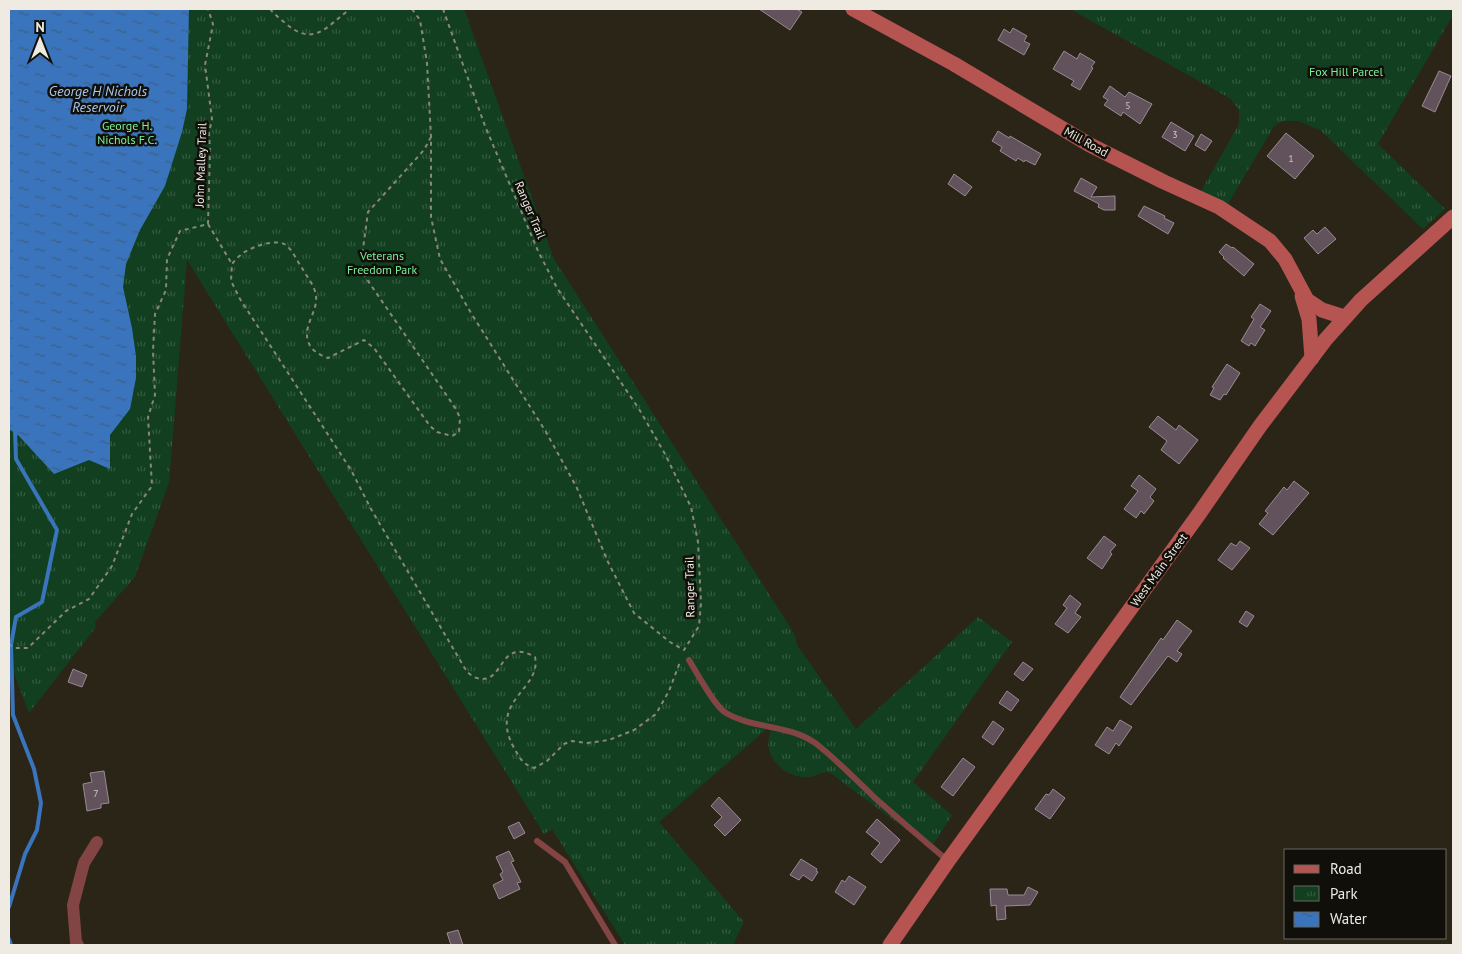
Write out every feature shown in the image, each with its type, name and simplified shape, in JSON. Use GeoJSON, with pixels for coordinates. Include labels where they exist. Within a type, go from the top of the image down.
{"type":"FeatureCollection","features":[{"type":"Feature","properties":{"kind":"main road","name":"Mill Road"},"geometry":{"type":"LineString","coordinates":[[853,9],[954,64],[1090,145],[1164,182],[1219,206],[1270,241],[1285,259],[1307,300],[1315,306],[1344,317]]}},
{"type":"Feature","properties":{"kind":"main road","name":"West Main Street"},"geometry":{"type":"LineString","coordinates":[[890,945],[948,860],[1200,514],[1260,426],[1312,358],[1344,317],[1453,217]]}},
{"type":"Feature","properties":{"kind":"main road","name":"Mill Road"},"geometry":{"type":"LineString","coordinates":[[1301,291],[1309,319],[1312,358]]}},
{"type":"Feature","properties":{"kind":"street"},"geometry":{"type":"LineString","coordinates":[[78,945],[76,942],[73,905],[84,863],[97,842]]}},
{"type":"Feature","properties":{"kind":"lane"},"geometry":{"type":"LineString","coordinates":[[690,660],[712,697],[725,713],[738,719],[804,736],[818,745],[948,860]]}},
{"type":"Feature","properties":{"kind":"lane"},"geometry":{"type":"LineString","coordinates":[[537,840],[564,862],[615,945]]}},
{"type":"Feature","properties":{"kind":"path","name":"John Malley Trail"},"geometry":{"type":"LineString","coordinates":[[9,644],[15,648],[28,648],[66,611],[89,599],[112,566],[132,514],[152,486],[148,417],[155,395],[153,351],[155,314],[166,290],[167,259],[180,231],[208,224],[210,151],[208,133],[212,118],[205,66],[213,24],[208,9]]}},
{"type":"Feature","properties":{"kind":"path"},"geometry":{"type":"LineString","coordinates":[[270,9],[293,30],[312,35],[324,29],[350,9]]}},
{"type":"Feature","properties":{"kind":"path"},"geometry":{"type":"LineString","coordinates":[[412,9],[420,20],[427,63],[431,136],[431,217],[440,259],[471,313],[546,432],[576,486],[608,562],[634,613],[670,642],[684,650],[690,660]]}},
{"type":"Feature","properties":{"kind":"path","name":"Ranger Trail"},"geometry":{"type":"LineString","coordinates":[[443,9],[485,126],[538,252],[557,288],[639,409],[665,454],[691,506],[698,542],[701,603],[699,626],[684,650]]}},
{"type":"Feature","properties":{"kind":"path"},"geometry":{"type":"LineString","coordinates":[[232,264],[244,253],[265,244],[278,242],[286,245],[311,282],[316,293],[316,303],[310,324],[308,341],[319,355],[328,358],[364,340],[374,348],[430,426],[437,432],[452,436],[459,432],[460,418],[456,409],[366,278],[362,267],[362,244],[368,212],[424,150],[431,136]]}},
{"type":"Feature","properties":{"kind":"path"},"geometry":{"type":"LineString","coordinates":[[208,224],[232,264],[231,281],[240,299],[351,470],[371,510],[467,672],[478,679],[487,678],[494,674],[510,653],[518,651],[527,652],[535,656],[534,672],[508,712],[506,723],[507,735],[519,758],[525,765],[534,768],[547,761],[564,744],[572,741],[587,743],[609,740],[634,730],[656,714],[669,691],[681,658]]}},
{"type":"Feature","properties":{"kind":"green space","name":"Veterans Freedom Park"},"geometry":{"type":"Polygon","coordinates":[[[9,9],[464,9],[554,259],[794,633],[797,645],[856,729],[978,617],[1012,642],[913,782],[952,815],[931,848],[829,772],[810,777],[801,777],[784,770],[772,757],[768,740],[771,731],[767,729],[659,822],[744,922],[733,945],[625,945],[552,829],[544,834],[187,260],[169,483],[135,577],[95,622],[96,627],[29,713],[9,660],[9,9]]]}},
{"type":"Feature","properties":{"kind":"green space","name":"Fox Hill Parcel"},"geometry":{"type":"Polygon","coordinates":[[[1070,9],[1453,9],[1453,15],[1378,144],[1445,209],[1423,229],[1320,130],[1298,121],[1283,121],[1274,126],[1228,204],[1201,191],[1239,124],[1239,110],[1231,99],[1070,9]]]}},
{"type":"Feature","properties":{"kind":"water","name":"George H Nichols Reservoir"},"geometry":{"type":"Polygon","coordinates":[[[9,9],[189,9],[187,109],[182,132],[165,186],[140,230],[126,264],[123,287],[136,356],[136,378],[130,409],[110,435],[110,469],[89,460],[54,474],[19,436],[9,429],[9,9]]]}},
{"type":"Feature","properties":{"kind":"building"},"geometry":{"type":"Polygon","coordinates":[[[759,9],[796,9],[802,12],[790,30],[759,9]]]}},
{"type":"Feature","properties":{"kind":"building"},"geometry":{"type":"Polygon","coordinates":[[[1013,28],[1027,36],[1024,41],[1030,44],[1024,55],[998,40],[1004,29],[1010,33],[1013,28]]]}},
{"type":"Feature","properties":{"kind":"building"},"geometry":{"type":"Polygon","coordinates":[[[1064,51],[1077,59],[1080,53],[1095,62],[1080,90],[1071,85],[1074,81],[1053,69],[1064,51]]]}},
{"type":"Feature","properties":{"kind":"building"},"geometry":{"type":"Polygon","coordinates":[[[1439,71],[1451,76],[1435,112],[1422,106],[1439,71]]]}},
{"type":"Feature","properties":{"kind":"building"},"geometry":{"type":"Polygon","coordinates":[[[1110,86],[1125,97],[1129,92],[1152,104],[1140,124],[1123,112],[1121,116],[1104,105],[1108,100],[1103,97],[1110,86]]]}},
{"type":"Feature","properties":{"kind":"building"},"geometry":{"type":"Polygon","coordinates":[[[1171,122],[1194,136],[1185,151],[1162,137],[1171,122]]]}},
{"type":"Feature","properties":{"kind":"building"},"geometry":{"type":"Polygon","coordinates":[[[998,131],[1041,154],[1035,165],[1018,158],[1016,161],[1000,151],[1002,147],[992,141],[998,131]]]}},
{"type":"Feature","properties":{"kind":"building"},"geometry":{"type":"Polygon","coordinates":[[[1286,133],[1314,156],[1295,179],[1267,156],[1286,133]]]}},
{"type":"Feature","properties":{"kind":"building"},"geometry":{"type":"Polygon","coordinates":[[[1201,134],[1212,141],[1205,151],[1195,145],[1201,134]]]}},
{"type":"Feature","properties":{"kind":"building"},"geometry":{"type":"Polygon","coordinates":[[[954,174],[972,187],[965,196],[948,184],[954,174]]]}},
{"type":"Feature","properties":{"kind":"building"},"geometry":{"type":"Polygon","coordinates":[[[1081,178],[1097,187],[1091,197],[1115,196],[1115,210],[1104,210],[1098,207],[1099,204],[1074,191],[1081,178]]]}},
{"type":"Feature","properties":{"kind":"building"},"geometry":{"type":"Polygon","coordinates":[[[1144,206],[1165,216],[1164,218],[1174,223],[1168,234],[1138,216],[1144,206]]]}},
{"type":"Feature","properties":{"kind":"building"},"geometry":{"type":"Polygon","coordinates":[[[1325,227],[1336,239],[1318,254],[1304,238],[1313,230],[1317,234],[1325,227]]]}},
{"type":"Feature","properties":{"kind":"building"},"geometry":{"type":"Polygon","coordinates":[[[1226,244],[1233,247],[1254,264],[1244,276],[1223,258],[1219,252],[1226,244]]]}},
{"type":"Feature","properties":{"kind":"building"},"geometry":{"type":"Polygon","coordinates":[[[1260,304],[1271,311],[1260,327],[1265,330],[1255,346],[1251,343],[1249,346],[1241,341],[1254,319],[1251,317],[1260,304]]]}},
{"type":"Feature","properties":{"kind":"building"},"geometry":{"type":"Polygon","coordinates":[[[1227,364],[1240,373],[1226,395],[1224,394],[1220,400],[1210,395],[1214,388],[1212,387],[1227,364]]]}},
{"type":"Feature","properties":{"kind":"building"},"geometry":{"type":"Polygon","coordinates":[[[1158,416],[1176,430],[1179,425],[1198,440],[1179,464],[1161,450],[1167,441],[1149,427],[1158,416]]]}},
{"type":"Feature","properties":{"kind":"building"},"geometry":{"type":"Polygon","coordinates":[[[1139,475],[1156,489],[1150,497],[1154,501],[1144,514],[1141,511],[1136,518],[1124,509],[1138,491],[1131,486],[1139,475]]]}},
{"type":"Feature","properties":{"kind":"building"},"geometry":{"type":"Polygon","coordinates":[[[1294,481],[1309,493],[1273,535],[1259,524],[1268,513],[1265,511],[1284,487],[1287,490],[1294,481]]]}},
{"type":"Feature","properties":{"kind":"building"},"geometry":{"type":"Polygon","coordinates":[[[1104,536],[1116,545],[1110,552],[1112,554],[1102,569],[1087,558],[1104,536]]]}},
{"type":"Feature","properties":{"kind":"building"},"geometry":{"type":"Polygon","coordinates":[[[1240,541],[1250,548],[1232,570],[1218,560],[1231,543],[1236,546],[1240,541]]]}},
{"type":"Feature","properties":{"kind":"building"},"geometry":{"type":"Polygon","coordinates":[[[1070,595],[1081,604],[1075,613],[1081,617],[1068,633],[1055,624],[1067,608],[1063,605],[1070,595]]]}},
{"type":"Feature","properties":{"kind":"building"},"geometry":{"type":"Polygon","coordinates":[[[1246,611],[1254,616],[1247,627],[1239,622],[1246,611]]]}},
{"type":"Feature","properties":{"kind":"building"},"geometry":{"type":"Polygon","coordinates":[[[1177,620],[1192,631],[1177,651],[1182,654],[1177,662],[1168,656],[1131,705],[1120,697],[1161,638],[1163,640],[1177,620]]]}},
{"type":"Feature","properties":{"kind":"building"},"geometry":{"type":"Polygon","coordinates":[[[1023,662],[1033,669],[1023,681],[1014,674],[1023,662]]]}},
{"type":"Feature","properties":{"kind":"building"},"geometry":{"type":"Polygon","coordinates":[[[73,669],[87,675],[82,687],[68,682],[73,669]]]}},
{"type":"Feature","properties":{"kind":"building"},"geometry":{"type":"Polygon","coordinates":[[[1007,691],[1019,700],[1011,711],[999,703],[1007,691]]]}},
{"type":"Feature","properties":{"kind":"building"},"geometry":{"type":"Polygon","coordinates":[[[1120,720],[1132,727],[1119,746],[1116,743],[1109,754],[1095,745],[1107,727],[1113,731],[1120,720]]]}},
{"type":"Feature","properties":{"kind":"building"},"geometry":{"type":"Polygon","coordinates":[[[993,721],[1004,729],[993,745],[982,737],[993,721]]]}},
{"type":"Feature","properties":{"kind":"building"},"geometry":{"type":"Polygon","coordinates":[[[963,758],[975,767],[953,796],[941,787],[963,758]]]}},
{"type":"Feature","properties":{"kind":"building"},"geometry":{"type":"Polygon","coordinates":[[[104,771],[109,803],[101,804],[101,808],[87,811],[83,784],[92,782],[90,773],[104,771]]]}},
{"type":"Feature","properties":{"kind":"building"},"geometry":{"type":"Polygon","coordinates":[[[1053,789],[1065,798],[1050,819],[1035,809],[1046,794],[1049,795],[1053,789]]]}},
{"type":"Feature","properties":{"kind":"building"},"geometry":{"type":"Polygon","coordinates":[[[719,797],[741,820],[725,836],[714,825],[722,817],[711,806],[719,797]]]}},
{"type":"Feature","properties":{"kind":"building"},"geometry":{"type":"Polygon","coordinates":[[[877,819],[900,840],[881,863],[871,854],[880,843],[866,832],[877,819]]]}},
{"type":"Feature","properties":{"kind":"building"},"geometry":{"type":"Polygon","coordinates":[[[519,822],[525,833],[514,839],[508,827],[519,822]]]}},
{"type":"Feature","properties":{"kind":"building"},"geometry":{"type":"Polygon","coordinates":[[[509,851],[514,861],[511,862],[521,882],[517,883],[520,889],[499,899],[493,885],[503,880],[500,874],[503,872],[496,857],[509,851]]]}},
{"type":"Feature","properties":{"kind":"building"},"geometry":{"type":"Polygon","coordinates":[[[801,859],[817,869],[816,871],[818,872],[812,881],[803,875],[799,880],[790,875],[801,859]]]}},
{"type":"Feature","properties":{"kind":"building"},"geometry":{"type":"Polygon","coordinates":[[[849,876],[866,887],[854,905],[835,892],[842,880],[845,882],[849,876]]]}},
{"type":"Feature","properties":{"kind":"building"},"geometry":{"type":"Polygon","coordinates":[[[1028,887],[1038,892],[1030,905],[1005,906],[1006,919],[997,920],[996,905],[991,906],[990,889],[1007,889],[1008,895],[1024,895],[1028,887]]]}},
{"type":"Feature","properties":{"kind":"building"},"geometry":{"type":"Polygon","coordinates":[[[458,930],[463,945],[451,945],[447,933],[458,930]]]}},
{"type":"Feature","properties":{"kind":"waterway"},"geometry":{"type":"LineString","coordinates":[[9,907],[25,854],[37,830],[41,803],[34,769],[13,715],[11,645],[16,617],[42,602],[57,530],[16,459],[15,430]]}},
{"type":"Feature","properties":{"kind":"waterway"},"geometry":{"type":"LineString","coordinates":[[9,939],[11,945]]}},
{"type":"Feature","properties":{"kind":"park label","name":"George H. Nichols F.C."},"geometry":{"type":"Point","coordinates":[127,133]}}]}
